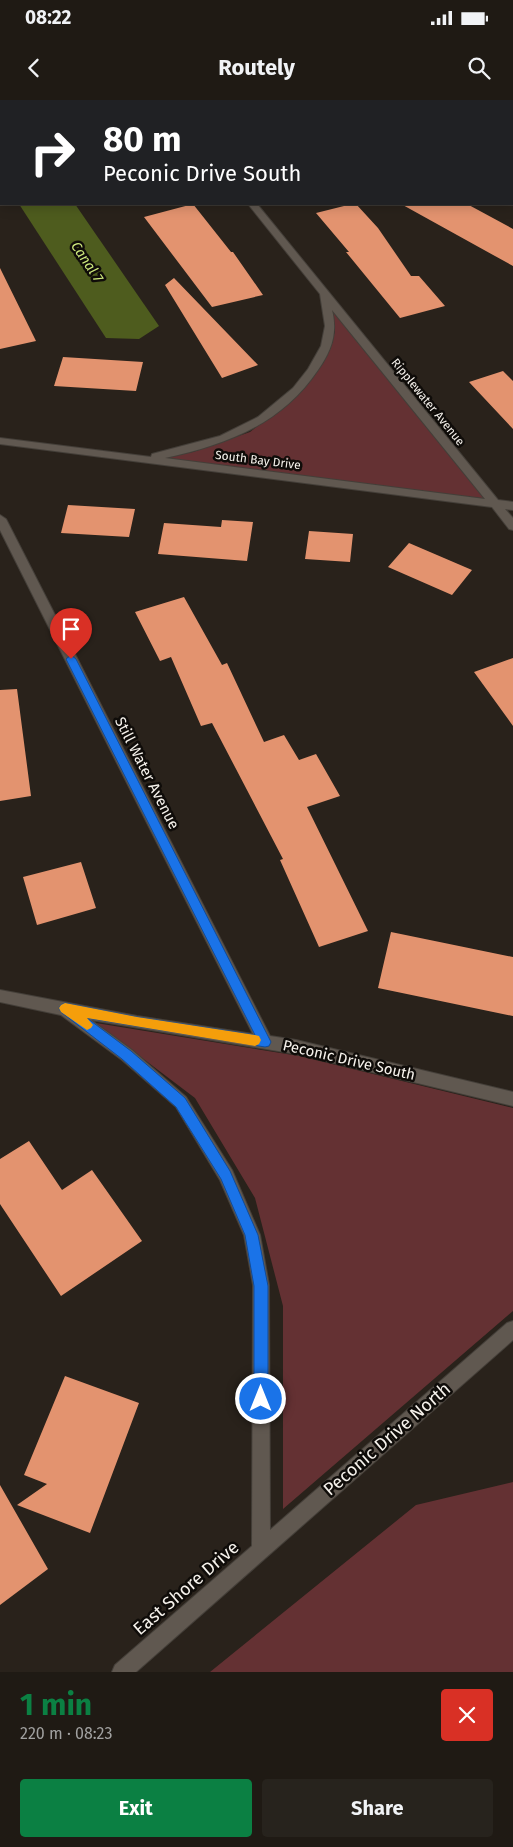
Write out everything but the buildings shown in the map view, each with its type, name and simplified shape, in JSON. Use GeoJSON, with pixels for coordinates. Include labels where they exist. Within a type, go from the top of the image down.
{"type":"FeatureCollection","features":[{"type":"Feature","properties":{"kind":"street","name":"Ripplewater Avenue"},"geometry":{"type":"LineString","coordinates":[[253,205],[513,526]]}},
{"type":"Feature","properties":{"kind":"street","name":"Ripplewater Avenue"},"geometry":{"type":"LineString","coordinates":[[144,459],[207,445],[256,425],[300,388],[321,358],[329,338],[330,329],[324,293]]}},
{"type":"Feature","properties":{"kind":"street","name":"South Bay Drive"},"geometry":{"type":"LineString","coordinates":[[0,441],[513,506]]}},
{"type":"Feature","properties":{"kind":"street","name":"Still Water Avenue"},"geometry":{"type":"LineString","coordinates":[[0,519],[265,1042]]}},
{"type":"Feature","properties":{"kind":"street","name":"East Shore Drive"},"geometry":{"type":"LineString","coordinates":[[0,996],[65,1008],[127,1055],[181,1102],[226,1175],[252,1235],[261,1286],[261,1550],[122,1672]]}},
{"type":"Feature","properties":{"kind":"street","name":"Peconic Drive South"},"geometry":{"type":"LineString","coordinates":[[65,1008],[137,1022],[296,1047],[513,1099]]}},
{"type":"Feature","properties":{"kind":"street","name":"Peconic Drive North"},"geometry":{"type":"LineString","coordinates":[[261,1550],[513,1329]]}},
{"type":"Feature","properties":{"kind":"shaded area"},"geometry":{"type":"Polygon","coordinates":[[[330,306],[488,501],[156,459],[193,452],[250,432],[301,392],[323,363],[335,332],[330,306]]]}},
{"type":"Feature","properties":{"kind":"shaded area"},"geometry":{"type":"Polygon","coordinates":[[[96,1023],[299,1056],[513,1108],[513,1311],[283,1509],[283,1306],[255,1198],[195,1098],[96,1023]]]}},
{"type":"Feature","properties":{"kind":"shaded area"},"geometry":{"type":"Polygon","coordinates":[[[513,1482],[513,1672],[210,1672],[416,1505],[513,1482]]]}},
{"type":"Feature","properties":{"kind":"water","name":"Canal 7"},"geometry":{"type":"Polygon","coordinates":[[[20,205],[76,205],[159,326],[139,339],[106,338],[20,205]]]}},
{"type":"Feature","properties":{"kind":"slow traffic"},"geometry":{"type":"LineString","coordinates":[[87,1025],[65,1008],[137,1022],[255,1040]]}},
{"type":"Feature","properties":{"kind":"route"},"geometry":{"type":"LineString","coordinates":[[71,659],[265,1042],[137,1022],[65,1008],[127,1055],[181,1102],[226,1175],[252,1235],[261,1286],[261,1399]]}}]}
